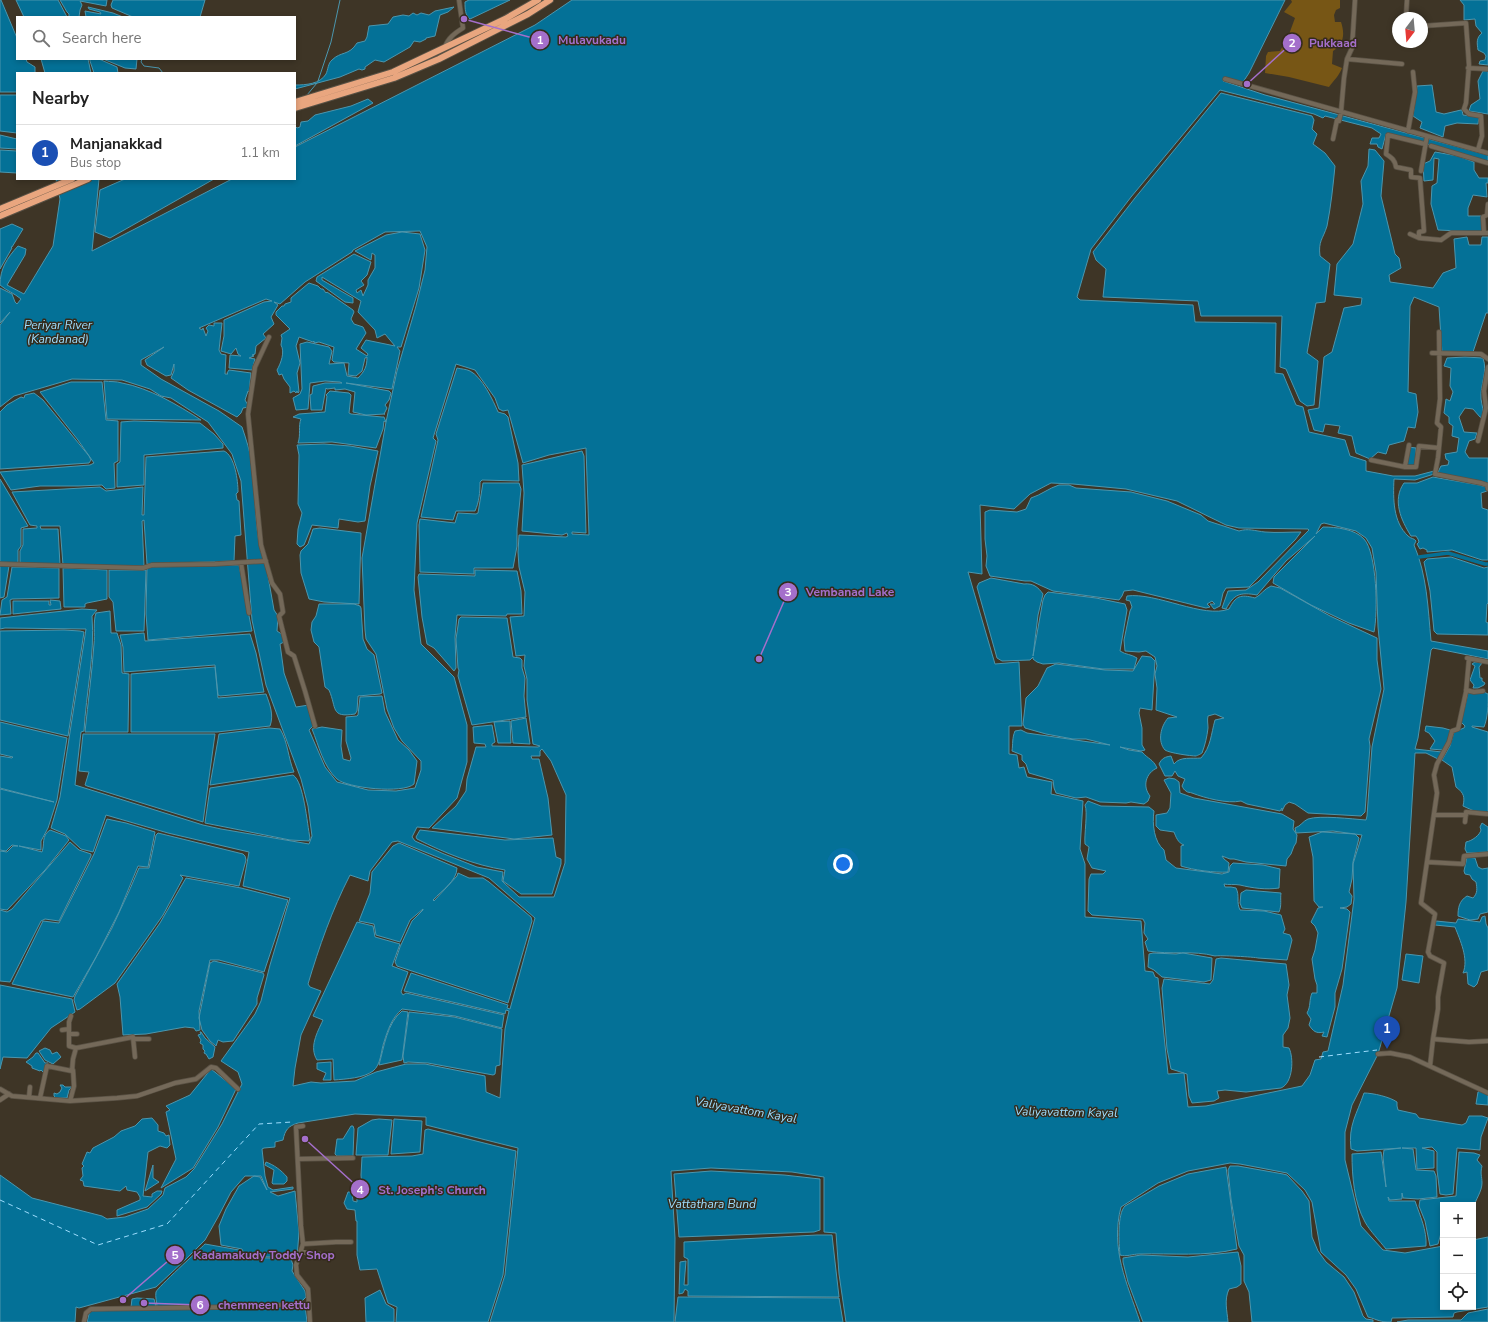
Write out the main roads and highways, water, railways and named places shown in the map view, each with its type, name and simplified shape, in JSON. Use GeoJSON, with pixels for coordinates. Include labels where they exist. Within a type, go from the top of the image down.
{"type":"FeatureCollection","features":[{"type":"Feature","properties":{"kind":"highway"},"geometry":{"type":"LineString","coordinates":[[296,102],[393,72],[505,20],[538,0]]}},
{"type":"Feature","properties":{"kind":"highway"},"geometry":{"type":"LineString","coordinates":[[296,108],[394,78],[439,59],[528,14],[550,0]]}},
{"type":"Feature","properties":{"kind":"highway"},"geometry":{"type":"LineString","coordinates":[[0,216],[70,180]]}},
{"type":"Feature","properties":{"kind":"highway"},"geometry":{"type":"LineString","coordinates":[[0,209],[85,180]]}},
{"type":"Feature","properties":{"kind":"water"},"geometry":{"type":"Polygon","coordinates":[[[1,0],[16,36],[16,60],[26,60],[35,67],[35,72],[16,72],[16,92],[0,92],[1,0]]]}},
{"type":"Feature","properties":{"kind":"water"},"geometry":{"type":"Polygon","coordinates":[[[16,0],[58,0],[66,16],[24,16],[16,0]]]}},
{"type":"Feature","properties":{"kind":"water"},"geometry":{"type":"Polygon","coordinates":[[[60,0],[107,0],[106,6],[80,1],[82,5],[79,16],[69,16],[60,0]]]}},
{"type":"Feature","properties":{"kind":"water"},"geometry":{"type":"Polygon","coordinates":[[[113,0],[205,0],[200,16],[131,16],[112,8],[111,5],[113,0]]]}},
{"type":"Feature","properties":{"kind":"water"},"geometry":{"type":"Polygon","coordinates":[[[469,0],[510,0],[470,19],[466,14],[465,7],[465,2],[469,0]]]}},
{"type":"Feature","properties":{"kind":"water"},"geometry":{"type":"Polygon","coordinates":[[[572,0],[1285,0],[1249,73],[1243,82],[1225,78],[1223,81],[1265,95],[1488,155],[1488,162],[1386,134],[1382,149],[1378,147],[1377,144],[1370,144],[1372,138],[1379,138],[1381,134],[1372,128],[1325,116],[1323,118],[1314,114],[1220,90],[1131,197],[1091,249],[1077,297],[1080,300],[1193,305],[1195,322],[1276,323],[1275,373],[1283,374],[1296,405],[1303,407],[1309,432],[1345,440],[1350,456],[1366,461],[1366,471],[1393,476],[1415,476],[1434,471],[1434,474],[1415,480],[1394,479],[1394,502],[1399,524],[1410,538],[1416,541],[1414,545],[1422,568],[1428,604],[1431,641],[1488,651],[1488,659],[1433,648],[1431,650],[1418,738],[1415,749],[1442,752],[1438,759],[1426,753],[1415,753],[1406,902],[1397,988],[1378,1054],[1352,1105],[1345,1132],[1345,1160],[1361,1226],[1383,1250],[1405,1253],[1440,1247],[1440,1310],[1469,1310],[1454,1313],[1453,1317],[1392,1318],[1391,1322],[1368,1317],[1356,1289],[1346,1275],[1321,1252],[1312,1202],[1305,1190],[1287,1173],[1230,1163],[1188,1171],[1158,1183],[1121,1207],[1118,1222],[1119,1252],[1125,1280],[1140,1322],[846,1322],[839,1274],[836,1233],[824,1232],[824,1177],[792,1172],[711,1168],[671,1171],[675,1238],[674,1322],[490,1322],[505,1275],[518,1148],[426,1125],[426,1117],[355,1114],[298,1123],[289,1127],[283,1140],[275,1142],[275,1147],[262,1149],[265,1176],[268,1187],[273,1190],[293,1187],[293,1189],[270,1192],[278,1196],[295,1191],[299,1232],[297,1258],[245,1256],[242,1249],[221,1245],[219,1226],[226,1209],[239,1186],[254,1176],[245,1176],[231,1192],[205,1240],[156,1287],[79,1308],[76,1307],[75,1322],[0,1322],[0,1175],[32,1198],[102,1216],[107,1219],[125,1217],[148,1209],[163,1195],[165,1188],[186,1177],[194,1169],[222,1124],[242,1084],[238,1072],[221,1061],[255,1014],[261,1001],[290,898],[243,886],[249,852],[168,833],[106,815],[93,852],[81,849],[65,834],[51,828],[60,797],[86,629],[0,629],[0,618],[82,609],[97,610],[92,616],[93,631],[90,674],[84,731],[81,732],[75,785],[203,825],[221,829],[309,844],[312,836],[308,806],[301,779],[266,685],[252,620],[241,481],[232,454],[208,422],[171,398],[161,396],[150,389],[122,380],[72,379],[14,396],[0,407],[0,325],[10,312],[0,323],[0,288],[12,294],[17,304],[21,299],[0,285],[1,274],[7,259],[18,246],[26,249],[25,255],[7,285],[24,294],[53,246],[60,199],[56,180],[99,180],[92,251],[230,180],[296,180],[296,146],[535,25],[572,0]],[[420,231],[385,232],[353,250],[305,282],[280,304],[274,302],[278,305],[271,317],[274,324],[263,334],[266,338],[256,346],[255,354],[252,355],[254,356],[249,358],[255,359],[252,370],[229,368],[230,355],[241,356],[238,354],[236,348],[231,354],[221,351],[224,336],[224,320],[264,302],[272,301],[266,299],[199,328],[202,330],[203,328],[206,336],[208,331],[206,328],[209,325],[214,326],[214,323],[222,323],[219,350],[221,354],[226,355],[225,374],[228,374],[227,373],[229,370],[251,373],[249,392],[248,391],[245,400],[249,407],[243,408],[237,417],[188,390],[171,378],[174,371],[174,364],[171,375],[166,376],[147,365],[145,360],[164,347],[141,360],[141,365],[161,379],[219,411],[242,427],[252,464],[259,544],[266,565],[274,610],[278,616],[277,631],[283,635],[284,642],[280,644],[284,673],[296,707],[309,705],[313,726],[309,730],[325,767],[337,782],[368,790],[396,791],[415,788],[421,770],[421,761],[402,741],[394,728],[387,709],[376,654],[366,639],[362,558],[386,422],[397,371],[425,270],[427,247],[420,231]],[[456,364],[433,438],[436,441],[417,523],[414,590],[421,644],[454,677],[467,725],[467,762],[457,798],[429,828],[417,827],[412,837],[415,841],[477,867],[503,872],[502,881],[519,897],[554,897],[565,863],[566,795],[551,761],[542,749],[540,751],[540,756],[531,756],[532,759],[539,759],[548,798],[552,835],[514,839],[432,828],[456,806],[466,791],[467,779],[476,747],[486,747],[485,744],[474,743],[473,727],[492,725],[495,742],[492,746],[540,746],[533,744],[527,700],[527,679],[524,666],[525,655],[516,656],[510,617],[524,616],[525,592],[519,567],[519,535],[568,536],[567,533],[562,535],[522,531],[524,493],[522,465],[582,451],[584,456],[586,533],[572,532],[572,534],[589,535],[586,448],[549,455],[523,463],[508,410],[503,411],[499,409],[495,398],[475,370],[456,364]],[[1051,483],[1030,494],[1014,509],[980,505],[982,574],[968,572],[995,664],[1019,662],[1022,726],[1009,726],[1009,754],[1017,755],[1019,768],[1024,767],[1027,777],[1052,782],[1051,794],[1083,801],[1080,849],[1085,864],[1085,917],[1141,921],[1145,971],[1153,972],[1155,977],[1158,978],[1168,1074],[1184,1073],[1188,1107],[1206,1106],[1302,1086],[1310,1075],[1315,1060],[1321,1059],[1323,1052],[1328,1051],[1343,985],[1354,899],[1353,864],[1362,835],[1333,831],[1296,833],[1295,828],[1308,819],[1320,817],[1366,820],[1372,747],[1384,689],[1378,627],[1376,572],[1372,548],[1366,538],[1356,531],[1324,523],[1321,524],[1316,534],[1323,527],[1334,527],[1356,533],[1364,539],[1372,557],[1374,570],[1376,611],[1374,632],[1349,623],[1311,605],[1273,583],[1274,577],[1315,536],[1286,561],[1257,595],[1238,595],[1232,600],[1226,609],[1222,608],[1228,591],[1246,590],[1258,582],[1309,530],[1239,528],[1226,525],[1177,501],[1126,489],[1051,483]],[[398,841],[392,842],[370,871],[368,881],[350,875],[343,888],[321,942],[308,984],[310,987],[321,991],[301,1035],[293,1086],[311,1082],[321,1083],[355,1081],[376,1072],[406,1064],[425,1064],[485,1076],[486,1092],[500,1098],[505,1029],[509,1011],[506,1010],[505,1014],[404,991],[411,973],[508,1005],[507,1008],[510,1009],[535,918],[489,878],[398,841]],[[254,1176],[260,1177],[267,1190],[261,1176],[254,1176]]]}},
{"type":"Feature","properties":{"kind":"water"},"geometry":{"type":"Polygon","coordinates":[[[1460,0],[1488,0],[1488,65],[1479,64],[1480,61],[1485,60],[1486,56],[1478,50],[1477,43],[1482,33],[1476,26],[1475,19],[1464,20],[1464,5],[1460,0]]]}},
{"type":"Feature","properties":{"kind":"water"},"geometry":{"type":"Polygon","coordinates":[[[88,7],[120,16],[86,16],[85,11],[101,14],[100,12],[89,9],[88,7]]]}},
{"type":"Feature","properties":{"kind":"water"},"geometry":{"type":"Polygon","coordinates":[[[454,7],[448,12],[440,15],[435,36],[426,38],[420,42],[414,41],[410,47],[384,62],[375,60],[365,67],[365,69],[359,69],[340,77],[296,89],[296,85],[304,85],[320,80],[326,74],[331,61],[335,57],[348,52],[357,43],[365,41],[369,26],[388,24],[393,17],[403,15],[409,16],[413,13],[417,15],[421,13],[429,15],[435,11],[454,7]]]}},
{"type":"Feature","properties":{"kind":"water"},"geometry":{"type":"Polygon","coordinates":[[[41,60],[88,60],[91,72],[45,72],[41,60]]]}},
{"type":"Feature","properties":{"kind":"water"},"geometry":{"type":"Polygon","coordinates":[[[101,60],[117,67],[118,72],[94,72],[90,61],[101,60]]]}},
{"type":"Feature","properties":{"kind":"water"},"geometry":{"type":"Polygon","coordinates":[[[105,60],[137,60],[136,69],[125,68],[105,60]]]}},
{"type":"Feature","properties":{"kind":"water"},"geometry":{"type":"Polygon","coordinates":[[[1483,71],[1488,71],[1488,114],[1469,111],[1471,105],[1480,99],[1478,81],[1483,71]]]}},
{"type":"Feature","properties":{"kind":"water"},"geometry":{"type":"Polygon","coordinates":[[[1432,85],[1436,112],[1444,114],[1462,110],[1463,115],[1479,117],[1478,124],[1457,123],[1445,126],[1443,137],[1420,128],[1422,122],[1413,116],[1417,86],[1432,85]]]}},
{"type":"Feature","properties":{"kind":"water"},"geometry":{"type":"Polygon","coordinates":[[[1221,93],[1312,116],[1314,120],[1312,129],[1317,134],[1313,144],[1325,153],[1335,166],[1327,226],[1321,240],[1320,247],[1320,256],[1330,264],[1325,302],[1316,303],[1307,353],[1318,361],[1314,405],[1307,406],[1300,401],[1286,369],[1280,367],[1282,316],[1201,316],[1198,301],[1103,297],[1106,269],[1096,260],[1093,252],[1221,93]]]}},
{"type":"Feature","properties":{"kind":"water"},"geometry":{"type":"Polygon","coordinates":[[[0,95],[16,95],[16,133],[0,131],[0,95]]]}},
{"type":"Feature","properties":{"kind":"water"},"geometry":{"type":"Polygon","coordinates":[[[368,99],[373,103],[296,145],[296,127],[300,127],[301,122],[308,121],[315,115],[351,106],[368,99]]]}},
{"type":"Feature","properties":{"kind":"water"},"geometry":{"type":"Polygon","coordinates":[[[0,135],[16,139],[16,149],[0,148],[0,135]]]}},
{"type":"Feature","properties":{"kind":"water"},"geometry":{"type":"Polygon","coordinates":[[[1369,149],[1375,150],[1384,161],[1381,196],[1395,254],[1399,258],[1401,268],[1389,275],[1390,282],[1433,288],[1443,273],[1456,268],[1454,239],[1467,237],[1469,245],[1481,245],[1482,237],[1488,237],[1488,313],[1486,313],[1473,352],[1442,353],[1439,307],[1414,297],[1410,306],[1408,392],[1416,394],[1418,412],[1415,428],[1408,427],[1404,441],[1389,445],[1386,454],[1378,452],[1370,459],[1356,453],[1352,436],[1338,433],[1340,426],[1325,424],[1323,432],[1314,430],[1308,410],[1319,408],[1324,357],[1332,352],[1344,308],[1361,305],[1362,298],[1334,295],[1337,264],[1353,244],[1363,204],[1361,181],[1368,166],[1369,149]]]}},
{"type":"Feature","properties":{"kind":"water"},"geometry":{"type":"Polygon","coordinates":[[[0,150],[16,151],[16,173],[0,172],[0,150]]]}},
{"type":"Feature","properties":{"kind":"water"},"geometry":{"type":"Polygon","coordinates":[[[1435,152],[1458,156],[1474,162],[1474,170],[1479,178],[1488,178],[1488,183],[1486,183],[1487,197],[1473,195],[1468,208],[1468,216],[1483,216],[1483,232],[1438,230],[1431,204],[1432,186],[1437,183],[1439,159],[1434,158],[1433,180],[1424,181],[1423,164],[1430,161],[1435,152]]]}},
{"type":"Feature","properties":{"kind":"water"},"geometry":{"type":"Polygon","coordinates":[[[123,180],[212,180],[110,238],[95,232],[100,190],[123,180]]]}},
{"type":"Feature","properties":{"kind":"water"},"geometry":{"type":"Polygon","coordinates":[[[12,224],[23,229],[11,247],[12,248],[0,269],[0,229],[12,224]]]}},
{"type":"Feature","properties":{"kind":"water"},"geometry":{"type":"Polygon","coordinates":[[[402,232],[420,234],[425,250],[419,288],[401,347],[397,347],[400,351],[392,389],[346,383],[389,391],[391,393],[389,400],[385,405],[387,408],[385,414],[366,415],[353,412],[355,392],[345,389],[335,390],[335,388],[326,388],[322,410],[311,410],[310,395],[312,394],[313,386],[325,383],[342,383],[325,381],[310,383],[308,409],[296,410],[293,398],[300,394],[302,389],[300,344],[307,342],[329,347],[332,351],[329,364],[344,363],[347,376],[358,378],[365,368],[367,357],[365,358],[362,371],[356,376],[348,375],[349,363],[334,362],[332,360],[334,347],[319,342],[314,343],[314,341],[313,342],[299,337],[296,346],[300,363],[297,373],[299,392],[298,393],[297,391],[296,393],[294,391],[290,393],[290,387],[282,374],[279,375],[277,370],[283,354],[281,335],[290,329],[276,315],[276,312],[285,304],[291,302],[291,298],[309,283],[323,289],[326,293],[327,292],[353,310],[354,312],[351,319],[354,324],[363,327],[366,333],[356,349],[367,356],[368,354],[361,348],[366,340],[395,346],[385,334],[377,338],[375,330],[358,312],[361,301],[322,277],[322,280],[353,298],[353,303],[345,302],[316,281],[317,277],[354,254],[371,262],[367,275],[361,281],[364,285],[356,290],[357,293],[361,290],[363,296],[368,285],[368,280],[375,268],[375,255],[372,253],[371,260],[355,251],[386,235],[402,232]]]}},
{"type":"Feature","properties":{"kind":"water"},"geometry":{"type":"Polygon","coordinates":[[[1447,358],[1483,358],[1485,368],[1481,394],[1483,418],[1480,417],[1473,409],[1465,408],[1459,417],[1464,432],[1477,433],[1475,439],[1469,441],[1465,452],[1469,458],[1488,458],[1488,484],[1437,474],[1441,466],[1448,465],[1449,461],[1446,459],[1445,454],[1457,452],[1459,438],[1452,436],[1453,426],[1449,423],[1449,417],[1444,413],[1446,399],[1450,401],[1453,392],[1450,386],[1451,368],[1444,366],[1447,358]]]}},
{"type":"Feature","properties":{"kind":"water"},"geometry":{"type":"Polygon","coordinates":[[[457,368],[468,370],[479,378],[487,389],[498,412],[505,414],[508,417],[518,463],[519,481],[482,480],[480,482],[479,497],[475,511],[456,511],[453,520],[421,517],[438,440],[436,434],[457,368]]]}},
{"type":"Feature","properties":{"kind":"water"},"geometry":{"type":"Polygon","coordinates":[[[104,381],[120,382],[153,393],[201,420],[107,419],[104,381]]]}},
{"type":"Feature","properties":{"kind":"water"},"geometry":{"type":"Polygon","coordinates":[[[71,382],[102,382],[106,420],[118,421],[118,461],[114,463],[115,488],[106,489],[102,485],[40,486],[11,490],[0,472],[90,465],[94,463],[40,392],[71,382]]]}},
{"type":"Feature","properties":{"kind":"water"},"geometry":{"type":"Polygon","coordinates":[[[330,391],[349,393],[351,395],[349,413],[351,414],[384,417],[386,422],[384,421],[383,429],[376,448],[332,442],[298,443],[301,419],[293,417],[299,414],[325,412],[326,395],[330,391]]]}},
{"type":"Feature","properties":{"kind":"water"},"geometry":{"type":"Polygon","coordinates":[[[34,393],[43,400],[89,456],[91,460],[89,463],[0,469],[0,412],[7,405],[21,397],[24,398],[25,395],[34,393]]]}},
{"type":"Feature","properties":{"kind":"water"},"geometry":{"type":"Polygon","coordinates":[[[121,422],[200,423],[214,434],[223,444],[223,448],[144,455],[144,485],[117,487],[117,464],[120,462],[121,422]]]}},
{"type":"Feature","properties":{"kind":"water"},"geometry":{"type":"Polygon","coordinates":[[[324,444],[350,446],[378,451],[370,486],[365,521],[358,522],[339,519],[338,528],[312,525],[304,545],[300,547],[297,544],[298,529],[302,513],[298,504],[299,455],[297,445],[324,444]]]}},
{"type":"Feature","properties":{"kind":"water"},"geometry":{"type":"Polygon","coordinates":[[[1408,447],[1416,448],[1415,466],[1407,466],[1408,447]]]}},
{"type":"Feature","properties":{"kind":"water"},"geometry":{"type":"Polygon","coordinates":[[[224,451],[231,458],[235,469],[238,492],[236,494],[237,500],[239,501],[241,535],[235,536],[234,561],[147,564],[144,520],[142,521],[144,566],[63,565],[60,526],[40,526],[41,529],[58,529],[60,565],[20,564],[20,551],[23,545],[23,529],[37,528],[37,526],[30,525],[12,492],[100,487],[106,491],[143,487],[142,515],[144,515],[146,457],[224,451]]]}},
{"type":"Feature","properties":{"kind":"water"},"geometry":{"type":"Polygon","coordinates":[[[1433,477],[1486,487],[1487,491],[1481,493],[1482,508],[1488,510],[1488,560],[1482,560],[1452,550],[1427,552],[1427,550],[1423,548],[1420,549],[1417,544],[1419,542],[1416,536],[1411,536],[1399,510],[1398,503],[1400,490],[1404,483],[1417,483],[1433,477]]]}},
{"type":"Feature","properties":{"kind":"water"},"geometry":{"type":"Polygon","coordinates":[[[0,479],[28,526],[21,528],[21,546],[18,550],[18,563],[0,562],[0,479]]]}},
{"type":"Feature","properties":{"kind":"water"},"geometry":{"type":"Polygon","coordinates":[[[483,483],[519,483],[521,489],[517,546],[513,568],[474,568],[474,574],[420,572],[420,519],[455,523],[458,513],[478,513],[483,483]]]}},
{"type":"Feature","properties":{"kind":"water"},"geometry":{"type":"Polygon","coordinates":[[[1059,485],[1069,485],[1076,488],[1131,492],[1167,501],[1201,515],[1208,521],[1239,531],[1301,532],[1249,587],[1226,588],[1223,593],[1220,606],[1214,609],[1210,604],[1215,604],[1212,601],[1207,604],[1210,607],[1206,608],[1133,590],[1124,591],[1119,600],[1053,591],[1031,581],[990,576],[986,566],[985,512],[990,510],[1017,512],[1026,509],[1031,498],[1059,485]]]}},
{"type":"Feature","properties":{"kind":"water"},"geometry":{"type":"Polygon","coordinates":[[[320,528],[361,533],[359,604],[324,602],[309,599],[301,573],[300,555],[301,551],[308,544],[313,529],[320,528]]]}},
{"type":"Feature","properties":{"kind":"water"},"geometry":{"type":"Polygon","coordinates":[[[1451,557],[1484,568],[1488,567],[1488,603],[1486,622],[1488,623],[1488,635],[1437,634],[1434,631],[1430,591],[1424,562],[1427,559],[1451,557]]]}},
{"type":"Feature","properties":{"kind":"water"},"geometry":{"type":"Polygon","coordinates":[[[0,565],[9,566],[4,597],[0,598],[0,565]]]}},
{"type":"Feature","properties":{"kind":"water"},"geometry":{"type":"Polygon","coordinates":[[[239,565],[252,631],[148,640],[146,614],[147,568],[239,565]]]}},
{"type":"Feature","properties":{"kind":"water"},"geometry":{"type":"Polygon","coordinates":[[[12,567],[59,568],[59,598],[12,599],[10,600],[11,614],[0,615],[2,600],[7,597],[12,567]]]}},
{"type":"Feature","properties":{"kind":"water"},"geometry":{"type":"Polygon","coordinates":[[[63,568],[107,570],[107,599],[87,603],[85,604],[85,607],[64,607],[63,568]]]}},
{"type":"Feature","properties":{"kind":"water"},"geometry":{"type":"Polygon","coordinates":[[[109,570],[146,570],[144,631],[116,631],[113,602],[109,597],[109,570]]]}},
{"type":"Feature","properties":{"kind":"water"},"geometry":{"type":"Polygon","coordinates":[[[475,570],[517,571],[521,591],[522,614],[507,614],[506,616],[457,615],[455,637],[456,668],[454,671],[434,648],[427,644],[422,617],[418,577],[419,574],[475,576],[475,570]]]}},
{"type":"Feature","properties":{"kind":"water"},"geometry":{"type":"Polygon","coordinates":[[[991,578],[1033,585],[1043,594],[1038,615],[1033,656],[1043,600],[1048,592],[1096,598],[1125,604],[1127,610],[1120,651],[1137,658],[1134,669],[1103,669],[1059,663],[1043,664],[1037,662],[1033,659],[1033,657],[1030,660],[1002,661],[997,658],[977,587],[979,583],[991,578]]]}},
{"type":"Feature","properties":{"kind":"water"},"geometry":{"type":"Polygon","coordinates":[[[1271,586],[1280,588],[1330,616],[1377,638],[1377,660],[1381,689],[1369,739],[1370,746],[1365,812],[1361,816],[1308,813],[1295,804],[1289,802],[1285,805],[1282,811],[1282,808],[1280,811],[1247,804],[1241,801],[1229,802],[1210,799],[1184,790],[1182,786],[1185,779],[1178,776],[1175,771],[1172,776],[1165,776],[1159,764],[1164,758],[1171,756],[1174,764],[1179,760],[1186,758],[1201,758],[1209,745],[1215,720],[1224,718],[1215,714],[1208,716],[1208,728],[1201,754],[1196,756],[1165,750],[1161,742],[1163,725],[1168,718],[1177,717],[1156,710],[1157,688],[1155,674],[1157,666],[1155,657],[1146,651],[1125,651],[1124,640],[1132,607],[1130,601],[1126,600],[1127,596],[1152,598],[1207,611],[1219,611],[1229,609],[1234,601],[1239,597],[1246,596],[1255,598],[1271,586]]]}},
{"type":"Feature","properties":{"kind":"water"},"geometry":{"type":"Polygon","coordinates":[[[50,600],[60,601],[61,609],[13,614],[13,601],[49,601],[49,605],[51,605],[50,600]]]}},
{"type":"Feature","properties":{"kind":"water"},"geometry":{"type":"Polygon","coordinates":[[[319,604],[354,604],[360,606],[361,608],[363,639],[367,649],[374,655],[382,693],[358,696],[357,711],[355,714],[347,715],[338,713],[334,707],[329,690],[325,687],[319,647],[314,642],[311,630],[312,622],[316,616],[319,604]]]}},
{"type":"Feature","properties":{"kind":"water"},"geometry":{"type":"Polygon","coordinates":[[[110,611],[111,633],[117,633],[121,645],[122,673],[129,674],[128,732],[85,732],[93,655],[95,616],[96,613],[110,611]]]}},
{"type":"Feature","properties":{"kind":"water"},"geometry":{"type":"Polygon","coordinates":[[[461,617],[507,618],[513,657],[520,658],[522,660],[522,668],[525,678],[524,696],[526,717],[472,725],[458,676],[459,670],[456,639],[459,619],[461,617]]]}},
{"type":"Feature","properties":{"kind":"water"},"geometry":{"type":"Polygon","coordinates":[[[64,630],[84,632],[68,736],[0,720],[0,631],[64,630]]]}},
{"type":"Feature","properties":{"kind":"water"},"geometry":{"type":"Polygon","coordinates":[[[144,633],[145,641],[250,634],[256,653],[264,692],[218,695],[215,665],[124,672],[123,647],[120,635],[144,633]]]}},
{"type":"Feature","properties":{"kind":"water"},"geometry":{"type":"Polygon","coordinates":[[[1142,656],[1151,657],[1155,661],[1152,710],[1140,708],[1139,713],[1142,728],[1142,745],[1145,750],[1141,751],[1120,747],[1142,752],[1157,768],[1150,773],[1146,780],[1146,788],[1150,796],[1148,801],[1144,804],[1131,802],[1100,802],[1086,797],[1076,798],[1056,793],[1053,780],[1029,773],[1026,764],[1022,760],[1022,755],[1012,751],[1015,731],[1021,730],[1027,733],[1110,745],[1086,739],[1073,739],[1046,734],[1025,728],[1023,724],[1026,698],[1038,686],[1047,668],[1056,664],[1105,670],[1133,671],[1142,656]]]}},
{"type":"Feature","properties":{"kind":"water"},"geometry":{"type":"Polygon","coordinates":[[[1475,662],[1482,663],[1479,667],[1480,678],[1482,678],[1482,681],[1485,683],[1478,688],[1473,688],[1474,685],[1470,680],[1475,666],[1472,664],[1475,662]]]}},
{"type":"Feature","properties":{"kind":"water"},"geometry":{"type":"Polygon","coordinates":[[[215,667],[218,698],[266,694],[272,714],[270,726],[217,732],[131,732],[131,674],[215,667]]]}},
{"type":"Feature","properties":{"kind":"water"},"geometry":{"type":"Polygon","coordinates":[[[1484,692],[1488,694],[1488,711],[1484,727],[1472,727],[1488,732],[1488,813],[1474,811],[1463,806],[1463,795],[1456,787],[1452,767],[1442,760],[1450,746],[1454,732],[1464,728],[1465,726],[1461,722],[1468,693],[1484,692]]]}},
{"type":"Feature","properties":{"kind":"water"},"geometry":{"type":"Polygon","coordinates":[[[382,696],[385,712],[398,740],[409,750],[417,761],[414,784],[408,787],[399,789],[375,789],[352,785],[337,779],[328,768],[322,756],[312,729],[322,727],[342,730],[341,746],[343,759],[350,761],[351,758],[346,741],[346,717],[358,715],[360,697],[382,696]]]}},
{"type":"Feature","properties":{"kind":"water"},"geometry":{"type":"Polygon","coordinates":[[[526,718],[530,744],[513,743],[511,721],[526,718]]]}},
{"type":"Feature","properties":{"kind":"water"},"geometry":{"type":"Polygon","coordinates":[[[510,721],[511,743],[498,743],[494,722],[510,721]]]}},
{"type":"Feature","properties":{"kind":"water"},"geometry":{"type":"Polygon","coordinates":[[[0,722],[67,738],[57,800],[48,828],[41,841],[41,850],[19,846],[42,852],[44,837],[50,830],[66,836],[69,840],[45,870],[7,910],[0,909],[0,851],[7,852],[13,846],[18,846],[12,845],[6,851],[0,850],[0,789],[54,802],[0,788],[0,756],[13,757],[0,754],[0,722]]]}},
{"type":"Feature","properties":{"kind":"water"},"geometry":{"type":"Polygon","coordinates":[[[1426,726],[1450,730],[1448,742],[1443,750],[1430,749],[1435,741],[1429,733],[1425,731],[1426,726]]]}},
{"type":"Feature","properties":{"kind":"water"},"geometry":{"type":"Polygon","coordinates":[[[269,728],[280,729],[283,734],[294,772],[210,785],[219,734],[269,728]]]}},
{"type":"Feature","properties":{"kind":"water"},"geometry":{"type":"Polygon","coordinates":[[[83,734],[215,734],[203,822],[85,785],[89,772],[79,771],[83,734]]]}},
{"type":"Feature","properties":{"kind":"water"},"geometry":{"type":"Polygon","coordinates":[[[293,775],[297,779],[302,794],[310,838],[309,841],[290,840],[205,823],[210,788],[293,775]]]}},
{"type":"Feature","properties":{"kind":"water"},"geometry":{"type":"Polygon","coordinates":[[[1169,778],[1175,779],[1179,782],[1180,793],[1194,798],[1282,814],[1294,821],[1293,829],[1297,835],[1296,843],[1287,859],[1286,866],[1246,862],[1222,856],[1229,863],[1228,872],[1204,871],[1181,866],[1181,846],[1184,845],[1176,838],[1174,832],[1160,830],[1156,826],[1156,815],[1167,813],[1170,808],[1171,793],[1164,780],[1169,778]]]}},
{"type":"Feature","properties":{"kind":"water"},"geometry":{"type":"Polygon","coordinates":[[[1088,801],[1101,806],[1149,807],[1154,811],[1153,821],[1156,838],[1164,850],[1166,860],[1176,868],[1222,874],[1229,872],[1230,866],[1233,863],[1263,865],[1280,869],[1279,888],[1269,889],[1224,884],[1225,887],[1236,888],[1240,910],[1264,911],[1281,915],[1285,929],[1283,933],[1290,935],[1292,940],[1287,960],[1237,956],[1215,956],[1198,953],[1165,953],[1148,951],[1145,942],[1148,939],[1144,933],[1145,923],[1143,919],[1092,915],[1088,911],[1089,879],[1091,874],[1103,874],[1106,871],[1092,868],[1087,859],[1089,847],[1085,844],[1085,805],[1088,801]]]}},
{"type":"Feature","properties":{"kind":"water"},"geometry":{"type":"Polygon","coordinates":[[[107,819],[155,832],[148,867],[138,866],[119,912],[73,997],[12,984],[43,921],[59,923],[94,854],[107,819]]]}},
{"type":"Feature","properties":{"kind":"water"},"geometry":{"type":"Polygon","coordinates":[[[1482,823],[1488,827],[1488,852],[1467,853],[1465,849],[1466,842],[1479,834],[1482,823]]]}},
{"type":"Feature","properties":{"kind":"water"},"geometry":{"type":"Polygon","coordinates":[[[420,830],[505,840],[553,838],[556,857],[561,859],[561,864],[552,894],[521,894],[503,881],[505,870],[471,862],[449,854],[417,839],[416,837],[420,830]]]}},
{"type":"Feature","properties":{"kind":"water"},"geometry":{"type":"Polygon","coordinates":[[[1322,832],[1355,834],[1359,838],[1353,862],[1352,879],[1349,892],[1352,896],[1351,904],[1347,907],[1340,908],[1347,909],[1350,912],[1342,969],[1335,993],[1335,1007],[1327,1037],[1322,1036],[1324,1032],[1315,1032],[1312,1029],[1309,1025],[1311,1019],[1307,1013],[1312,993],[1317,993],[1312,959],[1318,933],[1315,926],[1311,922],[1318,908],[1323,907],[1319,907],[1314,901],[1313,857],[1309,837],[1322,832]]]}},
{"type":"Feature","properties":{"kind":"water"},"geometry":{"type":"Polygon","coordinates":[[[158,833],[243,854],[246,860],[239,886],[180,875],[183,878],[163,915],[115,983],[77,1010],[74,1000],[75,996],[112,928],[139,868],[149,868],[156,835],[158,833]]]}},
{"type":"Feature","properties":{"kind":"water"},"geometry":{"type":"Polygon","coordinates":[[[70,842],[79,850],[91,854],[91,856],[59,921],[45,919],[41,921],[10,982],[0,981],[0,910],[7,912],[12,909],[70,842]]]}},
{"type":"Feature","properties":{"kind":"water"},"geometry":{"type":"Polygon","coordinates":[[[399,843],[457,868],[456,873],[449,884],[457,876],[458,873],[469,878],[483,878],[531,917],[532,921],[508,1003],[397,966],[395,962],[400,947],[412,921],[423,909],[410,920],[400,942],[376,935],[374,924],[359,921],[370,893],[372,872],[393,846],[399,843]],[[447,887],[433,900],[434,901],[447,887]]]}},
{"type":"Feature","properties":{"kind":"water"},"geometry":{"type":"Polygon","coordinates":[[[1467,857],[1475,858],[1478,867],[1482,869],[1488,868],[1488,912],[1480,914],[1478,919],[1470,920],[1458,916],[1459,907],[1462,900],[1467,896],[1473,898],[1477,890],[1476,882],[1470,875],[1465,874],[1464,871],[1467,857]]]}},
{"type":"Feature","properties":{"kind":"water"},"geometry":{"type":"Polygon","coordinates":[[[186,878],[241,888],[288,900],[264,972],[219,960],[210,960],[199,1011],[200,1030],[196,1031],[194,1028],[185,1027],[146,1034],[123,1035],[120,997],[117,984],[160,923],[186,878]]]}},
{"type":"Feature","properties":{"kind":"water"},"geometry":{"type":"Polygon","coordinates":[[[1246,890],[1281,893],[1281,905],[1279,912],[1242,908],[1240,903],[1241,893],[1246,890]]]}},
{"type":"Feature","properties":{"kind":"water"},"geometry":{"type":"Polygon","coordinates":[[[1485,916],[1488,928],[1488,970],[1481,972],[1477,984],[1474,987],[1468,984],[1467,972],[1463,973],[1465,968],[1464,956],[1455,927],[1435,925],[1436,921],[1456,923],[1458,919],[1480,922],[1482,917],[1485,916]]]}},
{"type":"Feature","properties":{"kind":"water"},"geometry":{"type":"Polygon","coordinates":[[[357,922],[373,926],[375,937],[400,944],[392,966],[408,972],[401,992],[403,995],[406,993],[504,1015],[502,1028],[455,1016],[402,1009],[393,1020],[389,1028],[376,1068],[360,1077],[334,1080],[333,1059],[317,1060],[315,1055],[315,1040],[323,1020],[313,1016],[357,922]]]}},
{"type":"Feature","properties":{"kind":"water"},"geometry":{"type":"Polygon","coordinates":[[[1183,953],[1212,958],[1211,980],[1204,982],[1162,977],[1148,967],[1149,954],[1183,953]]]}},
{"type":"Feature","properties":{"kind":"water"},"geometry":{"type":"Polygon","coordinates":[[[1406,954],[1423,956],[1419,983],[1402,980],[1406,954]]]}},
{"type":"Feature","properties":{"kind":"water"},"geometry":{"type":"Polygon","coordinates":[[[1221,958],[1286,964],[1289,985],[1287,995],[1290,1018],[1288,1028],[1283,1035],[1283,1047],[1289,1048],[1291,1052],[1292,1064],[1290,1076],[1285,1085],[1281,1088],[1246,1092],[1225,1090],[1217,1091],[1219,1098],[1214,1101],[1192,1103],[1189,1096],[1187,1074],[1171,1069],[1167,1049],[1162,988],[1164,979],[1210,984],[1213,980],[1216,959],[1221,958]]]}},
{"type":"Feature","properties":{"kind":"water"},"geometry":{"type":"Polygon","coordinates":[[[214,961],[263,973],[264,975],[257,998],[257,1004],[233,1041],[223,1042],[218,1040],[216,1046],[210,1041],[202,1030],[199,1018],[210,963],[214,961]]]}},
{"type":"Feature","properties":{"kind":"water"},"geometry":{"type":"Polygon","coordinates":[[[0,985],[72,999],[75,1012],[51,1028],[27,1058],[3,1057],[0,1069],[0,985]]]}},
{"type":"Feature","properties":{"kind":"water"},"geometry":{"type":"Polygon","coordinates":[[[402,1011],[408,1012],[402,1060],[379,1065],[389,1029],[402,1011]]]}},
{"type":"Feature","properties":{"kind":"water"},"geometry":{"type":"Polygon","coordinates":[[[409,1012],[454,1017],[502,1029],[500,1065],[496,1066],[495,1074],[493,1075],[428,1063],[404,1063],[403,1056],[409,1012]]]}},
{"type":"Feature","properties":{"kind":"water"},"geometry":{"type":"Polygon","coordinates":[[[200,1032],[215,1047],[213,1057],[209,1059],[204,1053],[205,1051],[203,1049],[203,1045],[200,1043],[201,1040],[198,1035],[201,1034],[200,1032]]]}},
{"type":"Feature","properties":{"kind":"water"},"geometry":{"type":"Polygon","coordinates":[[[45,1048],[50,1050],[52,1054],[57,1052],[61,1057],[53,1064],[45,1060],[39,1051],[45,1048]]]}},
{"type":"Feature","properties":{"kind":"water"},"geometry":{"type":"Polygon","coordinates":[[[38,1053],[45,1063],[48,1063],[45,1072],[32,1068],[32,1066],[26,1062],[38,1053]]]}},
{"type":"Feature","properties":{"kind":"water"},"geometry":{"type":"Polygon","coordinates":[[[331,1062],[331,1080],[323,1080],[326,1073],[317,1069],[317,1063],[331,1062]]]}},
{"type":"Feature","properties":{"kind":"water"},"geometry":{"type":"Polygon","coordinates":[[[211,1069],[236,1089],[218,1127],[193,1168],[161,1188],[176,1159],[166,1112],[170,1110],[166,1106],[190,1095],[211,1069]]]}},
{"type":"Feature","properties":{"kind":"water"},"geometry":{"type":"Polygon","coordinates":[[[60,1085],[72,1087],[69,1090],[67,1098],[56,1098],[54,1096],[54,1093],[57,1094],[60,1092],[62,1088],[60,1085]]]}},
{"type":"Feature","properties":{"kind":"water"},"geometry":{"type":"Polygon","coordinates":[[[1480,1091],[1488,1095],[1488,1105],[1476,1104],[1478,1092],[1480,1091]]]}},
{"type":"Feature","properties":{"kind":"water"},"geometry":{"type":"Polygon","coordinates":[[[1364,1093],[1390,1098],[1397,1102],[1398,1110],[1416,1114],[1419,1118],[1462,1125],[1466,1123],[1469,1116],[1482,1116],[1488,1118],[1481,1137],[1480,1150],[1457,1148],[1453,1194],[1440,1194],[1437,1170],[1437,1152],[1432,1147],[1422,1148],[1434,1151],[1434,1168],[1417,1169],[1416,1148],[1402,1148],[1413,1149],[1416,1170],[1434,1171],[1436,1176],[1437,1197],[1418,1199],[1403,1198],[1402,1193],[1402,1199],[1390,1200],[1388,1197],[1389,1201],[1415,1201],[1424,1229],[1426,1246],[1386,1249],[1369,1229],[1361,1214],[1354,1189],[1352,1154],[1381,1152],[1386,1187],[1383,1157],[1384,1150],[1401,1148],[1357,1151],[1351,1149],[1350,1141],[1352,1126],[1364,1093]]]}},
{"type":"Feature","properties":{"kind":"water"},"geometry":{"type":"Polygon","coordinates":[[[152,1118],[158,1125],[158,1131],[164,1133],[166,1136],[169,1135],[170,1145],[167,1148],[160,1146],[148,1152],[143,1196],[152,1197],[152,1194],[157,1191],[162,1191],[161,1194],[147,1207],[117,1216],[117,1210],[140,1200],[137,1192],[127,1190],[126,1186],[120,1191],[84,1186],[83,1181],[80,1180],[83,1176],[82,1168],[84,1166],[82,1164],[87,1152],[90,1153],[93,1148],[114,1137],[121,1131],[135,1126],[142,1119],[152,1118]]]}},
{"type":"Feature","properties":{"kind":"water"},"geometry":{"type":"Polygon","coordinates":[[[394,1119],[422,1121],[420,1152],[391,1154],[394,1119]]]}},
{"type":"Feature","properties":{"kind":"water"},"geometry":{"type":"Polygon","coordinates":[[[372,1120],[392,1120],[388,1155],[356,1155],[358,1128],[372,1120]]]}},
{"type":"Feature","properties":{"kind":"water"},"geometry":{"type":"Polygon","coordinates":[[[351,1126],[353,1126],[354,1129],[353,1156],[337,1156],[335,1154],[337,1139],[343,1139],[351,1126]]]}},
{"type":"Feature","properties":{"kind":"water"},"geometry":{"type":"Polygon","coordinates":[[[428,1129],[516,1151],[503,1275],[488,1322],[396,1322],[397,1307],[388,1303],[377,1269],[360,1270],[357,1255],[357,1221],[355,1210],[347,1209],[344,1203],[348,1192],[352,1192],[353,1201],[357,1202],[357,1196],[361,1192],[362,1157],[412,1156],[423,1154],[425,1130],[428,1129]]]}},
{"type":"Feature","properties":{"kind":"water"},"geometry":{"type":"Polygon","coordinates":[[[1459,1152],[1480,1155],[1477,1160],[1482,1166],[1482,1183],[1476,1202],[1440,1202],[1440,1237],[1438,1244],[1430,1246],[1425,1221],[1419,1206],[1420,1200],[1456,1196],[1459,1152]]]}},
{"type":"Feature","properties":{"kind":"water"},"geometry":{"type":"Polygon","coordinates":[[[266,1162],[277,1168],[287,1177],[287,1181],[284,1184],[272,1183],[274,1170],[265,1165],[266,1162]]]}},
{"type":"Feature","properties":{"kind":"water"},"geometry":{"type":"Polygon","coordinates":[[[153,1165],[153,1178],[159,1182],[145,1191],[153,1165]]]}},
{"type":"Feature","properties":{"kind":"water"},"geometry":{"type":"Polygon","coordinates":[[[1230,1166],[1238,1166],[1287,1175],[1302,1191],[1309,1201],[1312,1237],[1318,1251],[1326,1262],[1344,1277],[1354,1292],[1363,1316],[1366,1319],[1373,1320],[1373,1322],[1252,1322],[1249,1292],[1244,1281],[1244,1255],[1239,1246],[1231,1199],[1228,1170],[1230,1166]]]}},
{"type":"Feature","properties":{"kind":"water"},"geometry":{"type":"Polygon","coordinates":[[[1226,1167],[1237,1249],[1201,1254],[1120,1255],[1120,1222],[1122,1210],[1125,1206],[1159,1186],[1188,1174],[1226,1167]]]}},
{"type":"Feature","properties":{"kind":"water","name":"Vattathara Bund"},"geometry":{"type":"Polygon","coordinates":[[[711,1171],[784,1175],[820,1179],[820,1230],[814,1232],[679,1237],[674,1174],[711,1171]]]}},
{"type":"Feature","properties":{"kind":"water"},"geometry":{"type":"Polygon","coordinates":[[[832,1235],[839,1297],[688,1296],[688,1291],[685,1289],[683,1293],[679,1294],[680,1262],[686,1261],[684,1285],[688,1285],[688,1259],[684,1257],[684,1242],[832,1235]]]}},
{"type":"Feature","properties":{"kind":"water"},"geometry":{"type":"Polygon","coordinates":[[[1488,1237],[1488,1307],[1476,1309],[1476,1239],[1488,1237]]]}},
{"type":"Feature","properties":{"kind":"water"},"geometry":{"type":"Polygon","coordinates":[[[205,1244],[239,1250],[245,1257],[291,1259],[293,1265],[292,1271],[305,1291],[306,1297],[301,1302],[243,1306],[157,1307],[156,1292],[158,1289],[205,1244]]]}},
{"type":"Feature","properties":{"kind":"water"},"geometry":{"type":"Polygon","coordinates":[[[1238,1252],[1241,1266],[1241,1284],[1237,1287],[1229,1289],[1227,1293],[1226,1305],[1228,1322],[1143,1322],[1128,1282],[1123,1258],[1141,1255],[1188,1257],[1238,1252]]]}},
{"type":"Feature","properties":{"kind":"water"},"geometry":{"type":"Polygon","coordinates":[[[380,1290],[386,1304],[394,1309],[394,1322],[366,1322],[365,1298],[380,1290]]]}},
{"type":"Feature","properties":{"kind":"water"},"geometry":{"type":"Polygon","coordinates":[[[678,1297],[839,1298],[843,1322],[675,1322],[678,1297]]]}},
{"type":"Feature","properties":{"kind":"water"},"geometry":{"type":"Polygon","coordinates":[[[132,1299],[154,1299],[156,1307],[131,1307],[132,1299]]]}},
{"type":"Feature","properties":{"kind":"water"},"geometry":{"type":"Polygon","coordinates":[[[305,1305],[307,1322],[87,1322],[91,1311],[305,1305]]]}},
{"type":"Feature","properties":{"kind":"water"},"geometry":{"type":"Polygon","coordinates":[[[1488,1309],[1488,1322],[1397,1322],[1408,1320],[1461,1320],[1468,1313],[1488,1309]]]}},
{"type":"Feature","properties":{"kind":"waterway"},"geometry":{"type":"LineString","coordinates":[[318,81],[331,42],[340,0]]}},
{"type":"Feature","properties":{"kind":"waterway"},"geometry":{"type":"LineString","coordinates":[[142,60],[141,62],[144,66],[159,68],[162,72]]}},
{"type":"Feature","properties":{"kind":"waterway"},"geometry":{"type":"LineString","coordinates":[[307,95],[317,83]]}},
{"type":"Feature","properties":{"kind":"waterway"},"geometry":{"type":"LineString","coordinates":[[1419,557],[1448,553],[1488,564]]}},
{"type":"Feature","properties":{"kind":"place","name":"Mulavukadu"},"geometry":{"type":"Point","coordinates":[464,19]}},
{"type":"Feature","properties":{"kind":"place","name":"Pukkaad"},"geometry":{"type":"Point","coordinates":[1247,84]}},
{"type":"Feature","properties":{"kind":"place","name":"Vembanad Lake"},"geometry":{"type":"Point","coordinates":[759,659]}},
{"type":"Feature","properties":{"kind":"place","name":"Manjanakkad"},"geometry":{"type":"Point","coordinates":[1387,1049]}},
{"type":"Feature","properties":{"kind":"place","name":"St. Joseph's Church"},"geometry":{"type":"Point","coordinates":[305,1139]}},
{"type":"Feature","properties":{"kind":"place","name":"Kadamakudy Toddy Shop"},"geometry":{"type":"Point","coordinates":[123,1300]}},
{"type":"Feature","properties":{"kind":"place","name":"chemmeen kettu"},"geometry":{"type":"Point","coordinates":[144,1303]}},
{"type":"Feature","properties":{"kind":"water label","name":"Periyar River (Kandanad)"},"geometry":{"type":"Point","coordinates":[58,332]}},
{"type":"Feature","properties":{"kind":"water label","name":"Valiyavattom Kayal"},"geometry":{"type":"Point","coordinates":[746,1110]}},
{"type":"Feature","properties":{"kind":"water label","name":"Valiyavattom Kayal"},"geometry":{"type":"Point","coordinates":[1066,1112]}}]}
